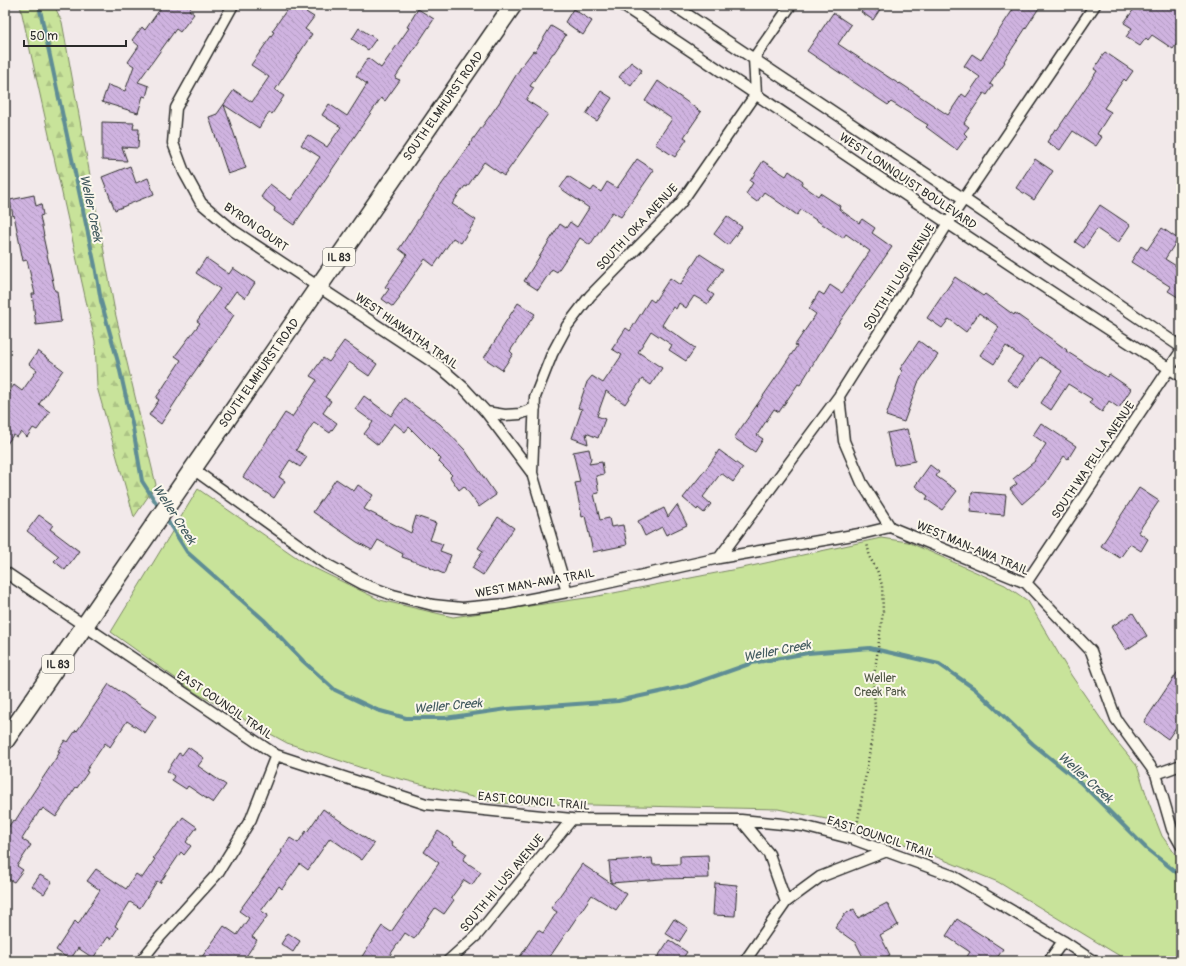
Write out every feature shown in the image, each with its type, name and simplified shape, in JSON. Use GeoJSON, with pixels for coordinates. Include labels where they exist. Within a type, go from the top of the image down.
{"type":"FeatureCollection","features":[{"type":"Feature","properties":{"kind":"main road","name":"SOUTH ELMHURST ROAD"},"geometry":{"type":"LineString","coordinates":[[5,741],[513,5]]}},
{"type":"Feature","properties":{"kind":"street","name":"BYRON COURT"},"geometry":{"type":"LineString","coordinates":[[234,5],[176,108],[173,142],[184,172],[201,203],[234,231],[319,286]]}},
{"type":"Feature","properties":{"kind":"street","name":"WEST LONNQUIST BOULEVARD"},"geometry":{"type":"LineString","coordinates":[[622,5],[948,224],[1181,376]]}},
{"type":"Feature","properties":{"kind":"street","name":"WEST LONNQUIST BOULEVARD"},"geometry":{"type":"LineString","coordinates":[[673,5],[964,199],[1181,347]]}},
{"type":"Feature","properties":{"kind":"street"},"geometry":{"type":"LineString","coordinates":[[756,94],[754,58],[791,5]]}},
{"type":"Feature","properties":{"kind":"street","name":"SOUTH HI LUSI AVENUE"},"geometry":{"type":"LineString","coordinates":[[719,558],[839,396],[964,199],[1095,5]]}},
{"type":"Feature","properties":{"kind":"street","name":"SOUTH I OKA AVENUE"},"geometry":{"type":"LineString","coordinates":[[532,472],[535,397],[552,354],[567,326],[590,296],[680,204],[756,94]]}},
{"type":"Feature","properties":{"kind":"street","name":"WEST HIAWATHA TRAIL"},"geometry":{"type":"LineString","coordinates":[[319,286],[440,367],[463,387],[486,412],[532,472],[567,592]]}},
{"type":"Feature","properties":{"kind":"street","name":"SOUTH WA PELLA AVENUE"},"geometry":{"type":"LineString","coordinates":[[1026,583],[1181,351]]}},
{"type":"Feature","properties":{"kind":"street"},"geometry":{"type":"LineString","coordinates":[[839,396],[844,441],[862,482],[890,527]]}},
{"type":"Feature","properties":{"kind":"street"},"geometry":{"type":"LineString","coordinates":[[486,412],[505,415],[520,414],[535,408]]}},
{"type":"Feature","properties":{"kind":"street","name":"WEST MAN-AWA TRAIL"},"geometry":{"type":"LineString","coordinates":[[193,469],[324,563],[363,584],[393,595],[433,605],[462,608],[505,604],[567,592],[719,558],[865,533],[890,527],[1026,583],[1091,651],[1116,719],[1156,774],[1172,829],[1181,845]]}},
{"type":"Feature","properties":{"kind":"street","name":"EAST COUNCIL TRAIL"},"geometry":{"type":"LineString","coordinates":[[5,572],[276,755],[426,804],[572,819],[741,820],[803,826],[853,839],[953,876],[1093,961]]}},
{"type":"Feature","properties":{"kind":"street"},"geometry":{"type":"LineString","coordinates":[[141,961],[160,937],[217,874],[252,820],[276,755]]}},
{"type":"Feature","properties":{"kind":"street"},"geometry":{"type":"LineString","coordinates":[[1156,774],[1181,765]]}},
{"type":"Feature","properties":{"kind":"street","name":"SOUTH HI LUSI AVENUE"},"geometry":{"type":"LineString","coordinates":[[448,961],[477,935],[572,819]]}},
{"type":"Feature","properties":{"kind":"street"},"geometry":{"type":"LineString","coordinates":[[741,820],[769,854],[786,902]]}},
{"type":"Feature","properties":{"kind":"street"},"geometry":{"type":"LineString","coordinates":[[745,961],[786,902],[820,877],[887,851]]}},
{"type":"Feature","properties":{"kind":"street"},"geometry":{"type":"LineString","coordinates":[[1049,961],[1063,942]]}},
{"type":"Feature","properties":{"kind":"path"},"geometry":{"type":"LineString","coordinates":[[853,839],[858,820],[875,720],[873,684],[883,612],[882,585],[877,570],[870,558],[865,533]]}},
{"type":"Feature","properties":{"kind":"green space","name":"Weller Creek"},"geometry":{"type":"Polygon","coordinates":[[[20,5],[54,5],[62,22],[115,312],[156,485],[134,517],[97,387],[95,341],[20,5]]]}},
{"type":"Feature","properties":{"kind":"green space","name":"Weller Creek Park"},"geometry":{"type":"Polygon","coordinates":[[[198,489],[306,564],[380,600],[453,617],[593,597],[747,567],[881,538],[908,542],[1005,585],[1028,601],[1071,675],[1114,738],[1137,766],[1162,836],[1181,862],[1181,961],[1128,961],[998,882],[860,826],[778,809],[496,803],[377,773],[287,743],[196,693],[111,632],[198,489]]]}},
{"type":"Feature","properties":{"kind":"building"},"geometry":{"type":"Polygon","coordinates":[[[163,5],[193,5],[189,10],[194,14],[180,32],[176,29],[138,82],[149,86],[146,97],[143,96],[138,113],[102,102],[108,85],[125,91],[134,66],[128,62],[139,46],[132,40],[142,27],[145,30],[163,5]]]}},
{"type":"Feature","properties":{"kind":"building"},"geometry":{"type":"Polygon","coordinates":[[[290,5],[311,5],[306,12],[314,17],[305,29],[312,34],[275,90],[284,96],[272,114],[269,112],[259,128],[224,105],[246,168],[228,174],[209,117],[217,114],[234,90],[252,102],[269,77],[251,65],[274,32],[272,31],[290,5]]]}},
{"type":"Feature","properties":{"kind":"building"},"geometry":{"type":"Polygon","coordinates":[[[866,5],[883,5],[873,20],[861,12],[866,5]]]}},
{"type":"Feature","properties":{"kind":"building"},"geometry":{"type":"Polygon","coordinates":[[[1016,5],[1041,5],[990,84],[993,86],[987,95],[984,93],[964,123],[969,127],[964,133],[967,136],[957,150],[926,127],[928,125],[891,102],[888,105],[807,51],[833,13],[851,25],[838,44],[948,115],[962,94],[966,97],[980,77],[964,66],[972,54],[981,60],[1016,5]]]}},
{"type":"Feature","properties":{"kind":"building"},"geometry":{"type":"Polygon","coordinates":[[[1139,5],[1176,5],[1181,8],[1181,38],[1173,49],[1152,35],[1148,40],[1146,38],[1140,46],[1126,37],[1132,28],[1124,23],[1134,9],[1135,10],[1139,5]]]}},
{"type":"Feature","properties":{"kind":"building"},"geometry":{"type":"Polygon","coordinates":[[[418,9],[434,19],[395,78],[400,80],[385,101],[381,98],[294,225],[274,211],[275,208],[261,197],[270,184],[291,200],[320,157],[301,145],[308,135],[327,147],[341,127],[322,115],[329,104],[347,116],[367,84],[356,76],[368,58],[381,68],[409,28],[407,27],[418,9]]]}},
{"type":"Feature","properties":{"kind":"building"},"geometry":{"type":"Polygon","coordinates":[[[573,9],[592,21],[583,35],[565,22],[573,9]]]}},
{"type":"Feature","properties":{"kind":"building"},"geometry":{"type":"Polygon","coordinates":[[[551,26],[566,35],[530,86],[534,88],[526,100],[548,114],[504,176],[484,162],[467,187],[465,186],[452,204],[476,220],[461,243],[453,238],[434,266],[425,259],[393,307],[382,299],[389,289],[385,287],[407,255],[399,249],[434,195],[499,103],[521,67],[533,51],[535,52],[551,26]]]}},
{"type":"Feature","properties":{"kind":"building"},"geometry":{"type":"Polygon","coordinates":[[[359,28],[376,39],[368,50],[352,39],[359,28]]]}},
{"type":"Feature","properties":{"kind":"building"},"geometry":{"type":"Polygon","coordinates":[[[1105,52],[1133,71],[1126,81],[1124,79],[1104,108],[1111,112],[1097,134],[1102,137],[1096,146],[1073,131],[1060,150],[1047,142],[1055,129],[1057,130],[1097,71],[1094,69],[1105,52]]]}},
{"type":"Feature","properties":{"kind":"building"},"geometry":{"type":"Polygon","coordinates":[[[631,62],[642,70],[631,86],[619,77],[631,62]]]}},
{"type":"Feature","properties":{"kind":"building"},"geometry":{"type":"Polygon","coordinates":[[[658,81],[701,112],[684,137],[687,139],[675,157],[655,144],[672,119],[645,101],[658,81]]]}},
{"type":"Feature","properties":{"kind":"building"},"geometry":{"type":"Polygon","coordinates":[[[601,91],[612,98],[597,121],[586,114],[601,91]]]}},
{"type":"Feature","properties":{"kind":"building"},"geometry":{"type":"Polygon","coordinates":[[[102,122],[134,123],[133,129],[139,129],[138,148],[122,147],[127,161],[102,160],[102,122]]]}},
{"type":"Feature","properties":{"kind":"building"},"geometry":{"type":"Polygon","coordinates":[[[637,159],[654,170],[621,217],[612,212],[590,245],[580,238],[557,272],[552,269],[538,290],[524,281],[560,224],[566,228],[570,222],[577,227],[589,208],[560,188],[568,176],[591,191],[594,187],[601,192],[607,182],[617,188],[637,159]]]}},
{"type":"Feature","properties":{"kind":"building"},"geometry":{"type":"Polygon","coordinates":[[[1035,159],[1053,171],[1034,200],[1016,188],[1035,159]]]}},
{"type":"Feature","properties":{"kind":"building"},"geometry":{"type":"Polygon","coordinates":[[[763,161],[786,176],[789,171],[803,181],[801,184],[818,196],[820,193],[840,206],[839,209],[859,223],[862,219],[875,228],[872,233],[892,247],[836,327],[800,385],[798,384],[779,412],[774,409],[757,435],[763,439],[755,452],[734,438],[797,346],[795,345],[816,314],[809,309],[819,292],[824,295],[830,285],[842,293],[870,251],[846,234],[843,238],[801,210],[797,215],[764,192],[757,202],[746,194],[753,183],[750,181],[763,161]]]}},
{"type":"Feature","properties":{"kind":"building"},"geometry":{"type":"Polygon","coordinates":[[[130,166],[136,183],[148,178],[154,194],[115,210],[102,177],[130,166]]]}},
{"type":"Feature","properties":{"kind":"building"},"geometry":{"type":"Polygon","coordinates":[[[34,195],[36,206],[41,204],[43,215],[40,216],[43,236],[55,291],[57,291],[61,322],[36,325],[32,294],[35,294],[27,260],[23,261],[10,200],[34,195]]]}},
{"type":"Feature","properties":{"kind":"building"},"geometry":{"type":"Polygon","coordinates":[[[1100,205],[1130,225],[1118,243],[1097,229],[1084,248],[1075,242],[1100,205]]]}},
{"type":"Feature","properties":{"kind":"building"},"geometry":{"type":"Polygon","coordinates":[[[727,216],[742,227],[728,245],[714,234],[727,216]]]}},
{"type":"Feature","properties":{"kind":"building"},"geometry":{"type":"Polygon","coordinates":[[[1162,228],[1178,239],[1165,259],[1181,269],[1181,299],[1168,291],[1171,287],[1131,262],[1141,246],[1147,250],[1162,228]]]}},
{"type":"Feature","properties":{"kind":"building"},"geometry":{"type":"Polygon","coordinates":[[[700,254],[723,269],[708,291],[714,295],[708,304],[694,296],[686,308],[679,303],[676,309],[673,307],[662,325],[695,348],[686,361],[669,350],[672,345],[651,331],[638,352],[662,368],[651,385],[642,379],[625,404],[606,391],[597,416],[605,419],[598,438],[586,433],[588,444],[572,438],[582,409],[578,408],[587,382],[592,376],[603,383],[622,355],[612,349],[626,328],[630,331],[650,299],[654,302],[670,278],[680,285],[700,254]]]}},
{"type":"Feature","properties":{"kind":"building"},"geometry":{"type":"Polygon","coordinates":[[[206,258],[229,274],[233,268],[255,283],[245,298],[236,291],[224,308],[234,315],[186,384],[161,424],[149,415],[159,400],[156,398],[181,360],[175,356],[200,323],[197,321],[220,289],[196,273],[206,258]]]}},
{"type":"Feature","properties":{"kind":"building"},"geometry":{"type":"Polygon","coordinates":[[[955,277],[983,296],[985,294],[1014,315],[1015,313],[1067,350],[1066,351],[1107,377],[1109,374],[1131,389],[1119,408],[1109,401],[1102,412],[1089,403],[1092,399],[1068,384],[1051,410],[1041,403],[1062,371],[1040,357],[1018,388],[1007,380],[1023,358],[1006,346],[994,364],[980,355],[999,327],[979,313],[966,332],[949,319],[942,328],[927,318],[955,277]]]}},
{"type":"Feature","properties":{"kind":"building"},"geometry":{"type":"Polygon","coordinates":[[[518,303],[535,314],[510,351],[513,354],[502,370],[484,358],[518,303]]]}},
{"type":"Feature","properties":{"kind":"building"},"geometry":{"type":"Polygon","coordinates":[[[344,341],[377,364],[369,376],[349,362],[325,397],[331,401],[323,413],[337,423],[330,433],[314,422],[296,450],[307,457],[300,467],[290,460],[279,477],[285,481],[274,498],[243,477],[285,413],[292,417],[317,380],[310,376],[323,358],[329,362],[344,341]]]}},
{"type":"Feature","properties":{"kind":"building"},"geometry":{"type":"Polygon","coordinates":[[[919,341],[938,355],[918,383],[904,422],[886,416],[902,371],[900,369],[919,341]]]}},
{"type":"Feature","properties":{"kind":"building"},"geometry":{"type":"Polygon","coordinates":[[[38,351],[63,370],[39,404],[50,412],[37,430],[33,428],[27,437],[21,432],[17,437],[13,435],[5,447],[5,398],[14,385],[22,391],[37,370],[29,364],[38,351]]]}},
{"type":"Feature","properties":{"kind":"building"},"geometry":{"type":"Polygon","coordinates":[[[364,396],[391,416],[404,398],[440,424],[465,450],[496,495],[479,507],[464,486],[459,490],[450,477],[452,475],[439,462],[441,459],[409,427],[405,432],[394,423],[378,445],[364,434],[373,422],[355,409],[364,396]]]}},
{"type":"Feature","properties":{"kind":"building"},"geometry":{"type":"Polygon","coordinates":[[[1041,423],[1076,446],[1068,459],[1064,456],[1045,484],[1022,504],[1010,489],[1017,484],[1013,479],[1035,461],[1046,444],[1033,435],[1041,423]]]}},
{"type":"Feature","properties":{"kind":"building"},"geometry":{"type":"Polygon","coordinates":[[[907,429],[915,461],[894,465],[887,433],[907,429]]]}},
{"type":"Feature","properties":{"kind":"building"},"geometry":{"type":"Polygon","coordinates":[[[589,449],[591,458],[589,464],[602,462],[604,474],[596,476],[599,493],[594,494],[600,520],[609,518],[611,527],[623,525],[627,545],[593,552],[585,516],[582,517],[575,483],[580,482],[573,452],[589,449]]]}},
{"type":"Feature","properties":{"kind":"building"},"geometry":{"type":"Polygon","coordinates":[[[719,450],[743,468],[733,482],[721,473],[703,497],[711,504],[704,513],[698,508],[697,510],[683,498],[719,450]]]}},
{"type":"Feature","properties":{"kind":"building"},"geometry":{"type":"Polygon","coordinates":[[[930,465],[939,472],[936,476],[957,491],[942,510],[926,499],[928,496],[915,486],[930,465]]]}},
{"type":"Feature","properties":{"kind":"building"},"geometry":{"type":"Polygon","coordinates":[[[336,479],[354,491],[358,485],[373,495],[364,509],[411,533],[416,516],[436,523],[430,540],[443,544],[440,551],[451,555],[444,574],[430,567],[402,557],[403,554],[378,540],[372,550],[357,542],[313,512],[336,479]]]}},
{"type":"Feature","properties":{"kind":"building"},"geometry":{"type":"Polygon","coordinates":[[[1139,488],[1159,501],[1138,532],[1148,539],[1141,551],[1130,544],[1120,558],[1101,546],[1139,488]]]}},
{"type":"Feature","properties":{"kind":"building"},"geometry":{"type":"Polygon","coordinates":[[[972,492],[1006,495],[1004,515],[970,512],[972,492]]]}},
{"type":"Feature","properties":{"kind":"building"},"geometry":{"type":"Polygon","coordinates":[[[677,505],[687,525],[666,535],[662,527],[645,536],[638,521],[664,508],[668,517],[677,505]]]}},
{"type":"Feature","properties":{"kind":"building"},"geometry":{"type":"Polygon","coordinates":[[[39,515],[53,525],[50,529],[79,551],[65,570],[54,561],[59,556],[27,531],[39,515]]]}},
{"type":"Feature","properties":{"kind":"building"},"geometry":{"type":"Polygon","coordinates":[[[498,517],[514,528],[483,575],[472,568],[483,551],[478,548],[498,517]]]}},
{"type":"Feature","properties":{"kind":"building"},"geometry":{"type":"Polygon","coordinates":[[[1133,613],[1147,636],[1126,650],[1111,627],[1133,613]]]}},
{"type":"Feature","properties":{"kind":"building"},"geometry":{"type":"Polygon","coordinates":[[[1181,667],[1181,720],[1168,739],[1144,722],[1181,667]]]}},
{"type":"Feature","properties":{"kind":"building"},"geometry":{"type":"Polygon","coordinates":[[[109,684],[156,716],[145,733],[127,721],[110,747],[105,743],[86,771],[88,772],[56,817],[43,808],[41,811],[40,810],[22,839],[31,845],[17,866],[23,870],[14,882],[8,879],[5,884],[5,832],[13,820],[15,821],[60,752],[58,751],[65,740],[68,742],[76,730],[77,731],[109,684]]]}},
{"type":"Feature","properties":{"kind":"building"},"geometry":{"type":"Polygon","coordinates":[[[188,747],[204,758],[198,766],[226,785],[213,803],[188,786],[186,789],[172,780],[174,776],[167,771],[179,753],[182,755],[188,747]]]}},
{"type":"Feature","properties":{"kind":"building"},"geometry":{"type":"Polygon","coordinates":[[[323,809],[374,844],[362,860],[330,838],[308,870],[300,864],[282,889],[279,886],[261,911],[268,915],[252,937],[257,940],[243,961],[199,961],[224,926],[237,935],[249,918],[239,911],[282,852],[281,851],[290,838],[298,843],[323,809]]]}},
{"type":"Feature","properties":{"kind":"building"},"geometry":{"type":"Polygon","coordinates":[[[183,817],[197,827],[186,842],[191,846],[184,855],[181,852],[160,883],[157,881],[140,908],[130,902],[115,926],[118,928],[111,939],[108,937],[93,958],[78,948],[70,960],[56,950],[75,921],[78,924],[100,890],[87,881],[96,869],[126,889],[136,874],[142,878],[155,859],[153,858],[183,817]]]}},
{"type":"Feature","properties":{"kind":"building"},"geometry":{"type":"Polygon","coordinates":[[[438,831],[454,842],[453,844],[467,854],[463,860],[481,872],[472,885],[464,880],[451,898],[454,900],[444,914],[435,908],[414,939],[405,933],[386,961],[359,961],[382,926],[391,932],[439,863],[424,852],[438,831]]]}},
{"type":"Feature","properties":{"kind":"building"},"geometry":{"type":"Polygon","coordinates":[[[708,855],[709,878],[661,879],[611,883],[609,861],[652,858],[653,865],[680,864],[680,856],[708,855]]]}},
{"type":"Feature","properties":{"kind":"building"},"geometry":{"type":"Polygon","coordinates":[[[582,864],[627,894],[616,910],[592,895],[547,961],[517,961],[538,930],[543,933],[557,912],[551,908],[582,864]]]}},
{"type":"Feature","properties":{"kind":"building"},"geometry":{"type":"Polygon","coordinates":[[[40,875],[52,882],[44,894],[32,886],[40,875]]]}},
{"type":"Feature","properties":{"kind":"building"},"geometry":{"type":"Polygon","coordinates":[[[715,883],[737,885],[735,916],[713,915],[715,883]]]}},
{"type":"Feature","properties":{"kind":"building"},"geometry":{"type":"Polygon","coordinates":[[[887,903],[898,925],[880,935],[890,955],[877,961],[865,961],[856,943],[835,928],[845,914],[854,909],[858,918],[887,903]]]}},
{"type":"Feature","properties":{"kind":"building"},"geometry":{"type":"Polygon","coordinates":[[[674,919],[688,928],[679,942],[665,933],[674,919]]]}},
{"type":"Feature","properties":{"kind":"building"},"geometry":{"type":"Polygon","coordinates":[[[957,919],[1003,949],[995,961],[964,961],[970,952],[946,936],[957,919]]]}},
{"type":"Feature","properties":{"kind":"building"},"geometry":{"type":"Polygon","coordinates":[[[288,933],[300,941],[293,952],[281,944],[288,933]]]}},
{"type":"Feature","properties":{"kind":"building"},"geometry":{"type":"Polygon","coordinates":[[[669,940],[687,952],[681,961],[655,961],[669,940]]]}},
{"type":"Feature","properties":{"kind":"waterway","name":"Weller Creek"},"geometry":{"type":"LineString","coordinates":[[39,5],[95,266],[101,301],[118,362],[133,428],[142,481],[160,509]]}},
{"type":"Feature","properties":{"kind":"waterway","name":"Weller Creek"},"geometry":{"type":"LineString","coordinates":[[165,517],[187,552],[264,620],[303,661],[335,690],[377,710],[406,718],[445,718],[507,709],[618,701],[687,686],[752,663],[808,653],[870,648],[939,664],[975,689],[1033,744],[1081,783],[1147,849],[1181,876]]}}]}
